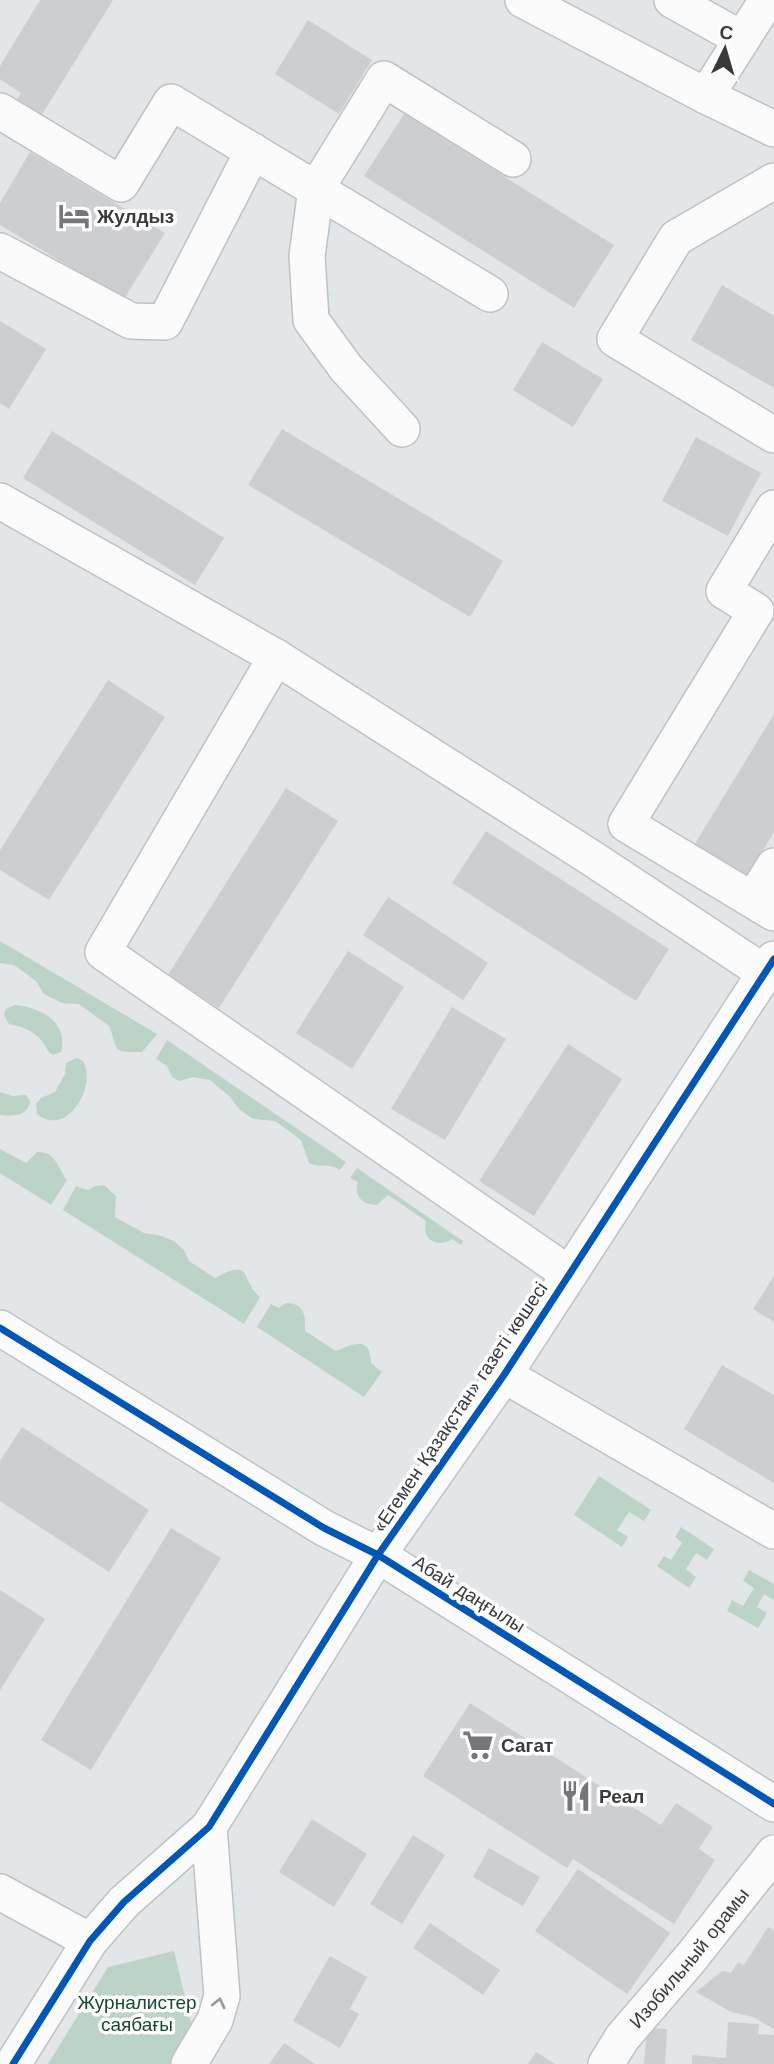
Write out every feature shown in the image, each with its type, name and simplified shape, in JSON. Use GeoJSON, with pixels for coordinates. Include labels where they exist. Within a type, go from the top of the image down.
{"type":"FeatureCollection","features":[{"type":"Feature","properties":{"kind":"street"},"geometry":{"type":"LineString","coordinates":[[523,0],[774,129]]}},
{"type":"Feature","properties":{"kind":"street"},"geometry":{"type":"LineString","coordinates":[[672,0],[742,39]]}},
{"type":"Feature","properties":{"kind":"street"},"geometry":{"type":"LineString","coordinates":[[706,96],[767,0]]}},
{"type":"Feature","properties":{"kind":"street"},"geometry":{"type":"LineString","coordinates":[[402,429],[346,368],[311,320],[307,256],[316,189],[384,79],[513,159]]}},
{"type":"Feature","properties":{"kind":"street"},"geometry":{"type":"LineString","coordinates":[[0,111],[121,184],[171,102],[490,293]]}},
{"type":"Feature","properties":{"kind":"street"},"geometry":{"type":"LineString","coordinates":[[0,251],[131,321],[165,322],[253,150]]}},
{"type":"Feature","properties":{"kind":"street"},"geometry":{"type":"LineString","coordinates":[[774,181],[676,238],[615,339],[774,435]]}},
{"type":"Feature","properties":{"kind":"street"},"geometry":{"type":"LineString","coordinates":[[0,502],[276,657],[593,859],[770,966]]}},
{"type":"Feature","properties":{"kind":"street"},"geometry":{"type":"LineString","coordinates":[[774,508],[724,592],[756,611],[626,824],[764,906],[774,866]]}},
{"type":"Feature","properties":{"kind":"street"},"geometry":{"type":"LineString","coordinates":[[276,657],[103,952],[569,1274]]}},
{"type":"Feature","properties":{"kind":"street","name":"«Егемен Қазақстан» газеті көшесі"},"geometry":{"type":"LineString","coordinates":[[13,2064],[90,1941],[124,1902],[209,1827],[378,1555],[505,1375],[770,966]]}},
{"type":"Feature","properties":{"kind":"street","name":"Абай даңғылы"},"geometry":{"type":"LineString","coordinates":[[0,1328],[324,1528],[378,1555],[774,1804]]}},
{"type":"Feature","properties":{"kind":"street"},"geometry":{"type":"LineString","coordinates":[[505,1375],[774,1531]]}},
{"type":"Feature","properties":{"kind":"street"},"geometry":{"type":"LineString","coordinates":[[189,2064],[215,2020],[222,1996],[209,1827]]}},
{"type":"Feature","properties":{"kind":"street","name":"Изобильный орамы"},"geometry":{"type":"LineString","coordinates":[[606,2064],[622,2038],[690,1959],[774,1853]]}},
{"type":"Feature","properties":{"kind":"street"},"geometry":{"type":"LineString","coordinates":[[0,1892],[90,1941]]}},
{"type":"Feature","properties":{"kind":"green space"},"geometry":{"type":"Polygon","coordinates":[[[0,941],[157,1034],[142,1052],[120,1051],[115,1045],[109,1026],[79,1004],[62,1003],[44,994],[36,981],[14,965],[0,963],[0,941]]]}},
{"type":"Feature","properties":{"kind":"green space"},"geometry":{"type":"Polygon","coordinates":[[[15,1005],[43,1013],[57,1024],[61,1032],[61,1052],[53,1055],[35,1034],[9,1024],[4,1015],[6,1009],[15,1005]]]}},
{"type":"Feature","properties":{"kind":"green space"},"geometry":{"type":"Polygon","coordinates":[[[167,1040],[346,1162],[340,1170],[309,1163],[301,1140],[275,1121],[253,1119],[210,1080],[193,1077],[179,1081],[172,1077],[167,1066],[156,1059],[167,1040]]]}},
{"type":"Feature","properties":{"kind":"green space"},"geometry":{"type":"Polygon","coordinates":[[[77,1058],[83,1061],[86,1084],[76,1107],[58,1120],[48,1120],[37,1114],[36,1104],[41,1098],[55,1092],[65,1074],[66,1063],[77,1058]]]}},
{"type":"Feature","properties":{"kind":"green space"},"geometry":{"type":"Polygon","coordinates":[[[0,1092],[13,1096],[26,1095],[30,1101],[29,1106],[23,1113],[0,1115],[0,1092]]]}},
{"type":"Feature","properties":{"kind":"green space"},"geometry":{"type":"Polygon","coordinates":[[[0,1149],[26,1163],[37,1152],[52,1157],[67,1180],[51,1205],[0,1173],[0,1149]]]}},
{"type":"Feature","properties":{"kind":"green space"},"geometry":{"type":"Polygon","coordinates":[[[357,1168],[463,1241],[461,1245],[452,1239],[441,1243],[432,1240],[426,1233],[426,1221],[388,1195],[377,1205],[360,1199],[357,1192],[358,1182],[350,1178],[357,1168]]]}},
{"type":"Feature","properties":{"kind":"green space"},"geometry":{"type":"Polygon","coordinates":[[[104,1185],[116,1196],[115,1217],[144,1233],[174,1241],[184,1250],[189,1261],[215,1278],[227,1272],[241,1270],[260,1297],[244,1324],[63,1210],[76,1186],[88,1190],[104,1185]]]}},
{"type":"Feature","properties":{"kind":"green space"},"geometry":{"type":"Polygon","coordinates":[[[286,1303],[297,1305],[303,1311],[305,1331],[336,1351],[359,1344],[367,1348],[371,1363],[382,1372],[364,1397],[257,1327],[271,1304],[279,1308],[286,1303]]]}},
{"type":"Feature","properties":{"kind":"green space"},"geometry":{"type":"Polygon","coordinates":[[[599,1476],[651,1510],[644,1521],[629,1512],[617,1530],[628,1537],[622,1547],[574,1515],[599,1476]]]}},
{"type":"Feature","properties":{"kind":"green space"},"geometry":{"type":"Polygon","coordinates":[[[681,1527],[714,1549],[707,1560],[696,1553],[686,1569],[696,1577],[689,1588],[657,1566],[664,1556],[671,1560],[682,1543],[675,1537],[681,1527]]]}},
{"type":"Feature","properties":{"kind":"green space"},"geometry":{"type":"Polygon","coordinates":[[[749,1570],[774,1584],[774,1600],[764,1594],[757,1607],[767,1613],[758,1628],[727,1611],[732,1600],[743,1606],[754,1588],[743,1581],[749,1570]]]}},
{"type":"Feature","properties":{"kind":"green space","name":"Журналистер саябағы"},"geometry":{"type":"Polygon","coordinates":[[[174,1951],[193,2031],[173,2064],[48,2064],[108,1967],[174,1951]]]}},
{"type":"Feature","properties":{"kind":"building"},"geometry":{"type":"Polygon","coordinates":[[[40,0],[113,0],[41,116],[16,101],[21,93],[0,79],[0,66],[40,0]]]}},
{"type":"Feature","properties":{"kind":"building"},"geometry":{"type":"Polygon","coordinates":[[[308,20],[372,60],[339,114],[275,74],[308,20]]]}},
{"type":"Feature","properties":{"kind":"building"},"geometry":{"type":"Polygon","coordinates":[[[404,114],[614,245],[574,308],[364,176],[404,114]]]}},
{"type":"Feature","properties":{"kind":"building"},"geometry":{"type":"Polygon","coordinates":[[[30,152],[165,233],[124,299],[0,225],[0,203],[30,152]]]}},
{"type":"Feature","properties":{"kind":"building"},"geometry":{"type":"Polygon","coordinates":[[[722,285],[774,316],[774,388],[691,340],[722,285]]]}},
{"type":"Feature","properties":{"kind":"building"},"geometry":{"type":"Polygon","coordinates":[[[0,321],[46,349],[9,409],[0,403],[0,321]]]}},
{"type":"Feature","properties":{"kind":"building"},"geometry":{"type":"Polygon","coordinates":[[[542,342],[603,379],[573,427],[513,390],[542,342]]]}},
{"type":"Feature","properties":{"kind":"building"},"geometry":{"type":"Polygon","coordinates":[[[282,429],[503,561],[470,617],[248,485],[282,429]]]}},
{"type":"Feature","properties":{"kind":"building"},"geometry":{"type":"Polygon","coordinates":[[[52,431],[224,538],[195,585],[23,478],[52,431]]]}},
{"type":"Feature","properties":{"kind":"building"},"geometry":{"type":"Polygon","coordinates":[[[696,437],[761,473],[728,536],[662,501],[696,437]]]}},
{"type":"Feature","properties":{"kind":"building"},"geometry":{"type":"Polygon","coordinates":[[[108,680],[165,717],[49,900],[0,870],[0,850],[108,680]]]}},
{"type":"Feature","properties":{"kind":"building"},"geometry":{"type":"Polygon","coordinates":[[[774,714],[774,832],[746,879],[693,847],[774,714]]]}},
{"type":"Feature","properties":{"kind":"building"},"geometry":{"type":"Polygon","coordinates":[[[286,788],[338,821],[219,1008],[168,975],[286,788]]]}},
{"type":"Feature","properties":{"kind":"building"},"geometry":{"type":"Polygon","coordinates":[[[486,831],[669,949],[636,1001],[452,883],[486,831]]]}},
{"type":"Feature","properties":{"kind":"building"},"geometry":{"type":"Polygon","coordinates":[[[388,897],[488,963],[463,1000],[363,935],[388,897]]]}},
{"type":"Feature","properties":{"kind":"building"},"geometry":{"type":"Polygon","coordinates":[[[348,951],[404,987],[352,1069],[296,1033],[348,951]]]}},
{"type":"Feature","properties":{"kind":"building"},"geometry":{"type":"Polygon","coordinates":[[[452,1007],[506,1039],[445,1140],[391,1109],[452,1007]]]}},
{"type":"Feature","properties":{"kind":"building"},"geometry":{"type":"Polygon","coordinates":[[[568,1044],[622,1079],[534,1216],[479,1181],[568,1044]]]}},
{"type":"Feature","properties":{"kind":"building"},"geometry":{"type":"Polygon","coordinates":[[[774,1276],[774,1322],[753,1309],[774,1276]]]}},
{"type":"Feature","properties":{"kind":"building"},"geometry":{"type":"Polygon","coordinates":[[[722,1365],[774,1395],[774,1483],[684,1429],[722,1365]]]}},
{"type":"Feature","properties":{"kind":"building"},"geometry":{"type":"Polygon","coordinates":[[[22,1427],[149,1510],[109,1572],[0,1501],[0,1461],[22,1427]]]}},
{"type":"Feature","properties":{"kind":"building"},"geometry":{"type":"Polygon","coordinates":[[[171,1528],[221,1558],[91,1770],[41,1740],[171,1528]]]}},
{"type":"Feature","properties":{"kind":"building"},"geometry":{"type":"Polygon","coordinates":[[[0,1590],[45,1619],[0,1690],[0,1590]]]}},
{"type":"Feature","properties":{"kind":"building"},"geometry":{"type":"Polygon","coordinates":[[[470,1703],[661,1825],[676,1803],[713,1827],[699,1849],[715,1860],[674,1924],[573,1859],[567,1868],[423,1776],[470,1703]]]}},
{"type":"Feature","properties":{"kind":"building"},"geometry":{"type":"Polygon","coordinates":[[[312,1819],[367,1854],[334,1907],[279,1872],[312,1819]]]}},
{"type":"Feature","properties":{"kind":"building"},"geometry":{"type":"Polygon","coordinates":[[[413,1835],[445,1855],[402,1924],[370,1904],[413,1835]]]}},
{"type":"Feature","properties":{"kind":"building"},"geometry":{"type":"Polygon","coordinates":[[[489,1848],[540,1877],[523,1906],[473,1877],[489,1848]]]}},
{"type":"Feature","properties":{"kind":"building"},"geometry":{"type":"Polygon","coordinates":[[[578,1869],[670,1933],[627,1994],[535,1931],[578,1869]]]}},
{"type":"Feature","properties":{"kind":"building"},"geometry":{"type":"Polygon","coordinates":[[[430,1923],[500,1970],[483,1995],[413,1948],[430,1923]]]}},
{"type":"Feature","properties":{"kind":"building"},"geometry":{"type":"Polygon","coordinates":[[[768,1927],[774,1930],[774,2029],[753,2017],[731,2012],[696,1992],[722,1971],[731,1973],[738,1962],[744,1965],[768,1927]]]}},
{"type":"Feature","properties":{"kind":"building"},"geometry":{"type":"Polygon","coordinates":[[[330,1956],[367,1977],[350,2009],[359,2014],[340,2048],[293,2021],[330,1956]]]}},
{"type":"Feature","properties":{"kind":"building"},"geometry":{"type":"Polygon","coordinates":[[[728,2022],[759,2024],[758,2034],[774,2035],[774,2064],[692,2064],[692,2055],[726,2058],[728,2022]]]}},
{"type":"Feature","properties":{"kind":"building"},"geometry":{"type":"Polygon","coordinates":[[[647,2028],[667,2029],[665,2064],[644,2064],[647,2028]]]}},
{"type":"Feature","properties":{"kind":"building"},"geometry":{"type":"Polygon","coordinates":[[[284,2043],[315,2064],[269,2064],[284,2043]]]}},
{"type":"Feature","properties":{"kind":"building"},"geometry":{"type":"Polygon","coordinates":[[[536,2052],[555,2064],[528,2064],[536,2052]]]}},
{"type":"Feature","properties":{"kind":"cycle path"},"geometry":{"type":"LineString","coordinates":[[13,2064],[90,1941],[124,1902],[209,1827],[378,1555],[504,1375],[774,959]]}},
{"type":"Feature","properties":{"kind":"cycle path"},"geometry":{"type":"LineString","coordinates":[[0,1328],[324,1528],[378,1555],[774,1804]]}},
{"type":"Feature","properties":{"kind":"place","name":"Жулдыз"},"geometry":{"type":"Point","coordinates":[74,216]}},
{"type":"Feature","properties":{"kind":"place","name":"Сагат"},"geometry":{"type":"Point","coordinates":[478,1745]}},
{"type":"Feature","properties":{"kind":"place","name":"Реал"},"geometry":{"type":"Point","coordinates":[576,1796]}}]}
